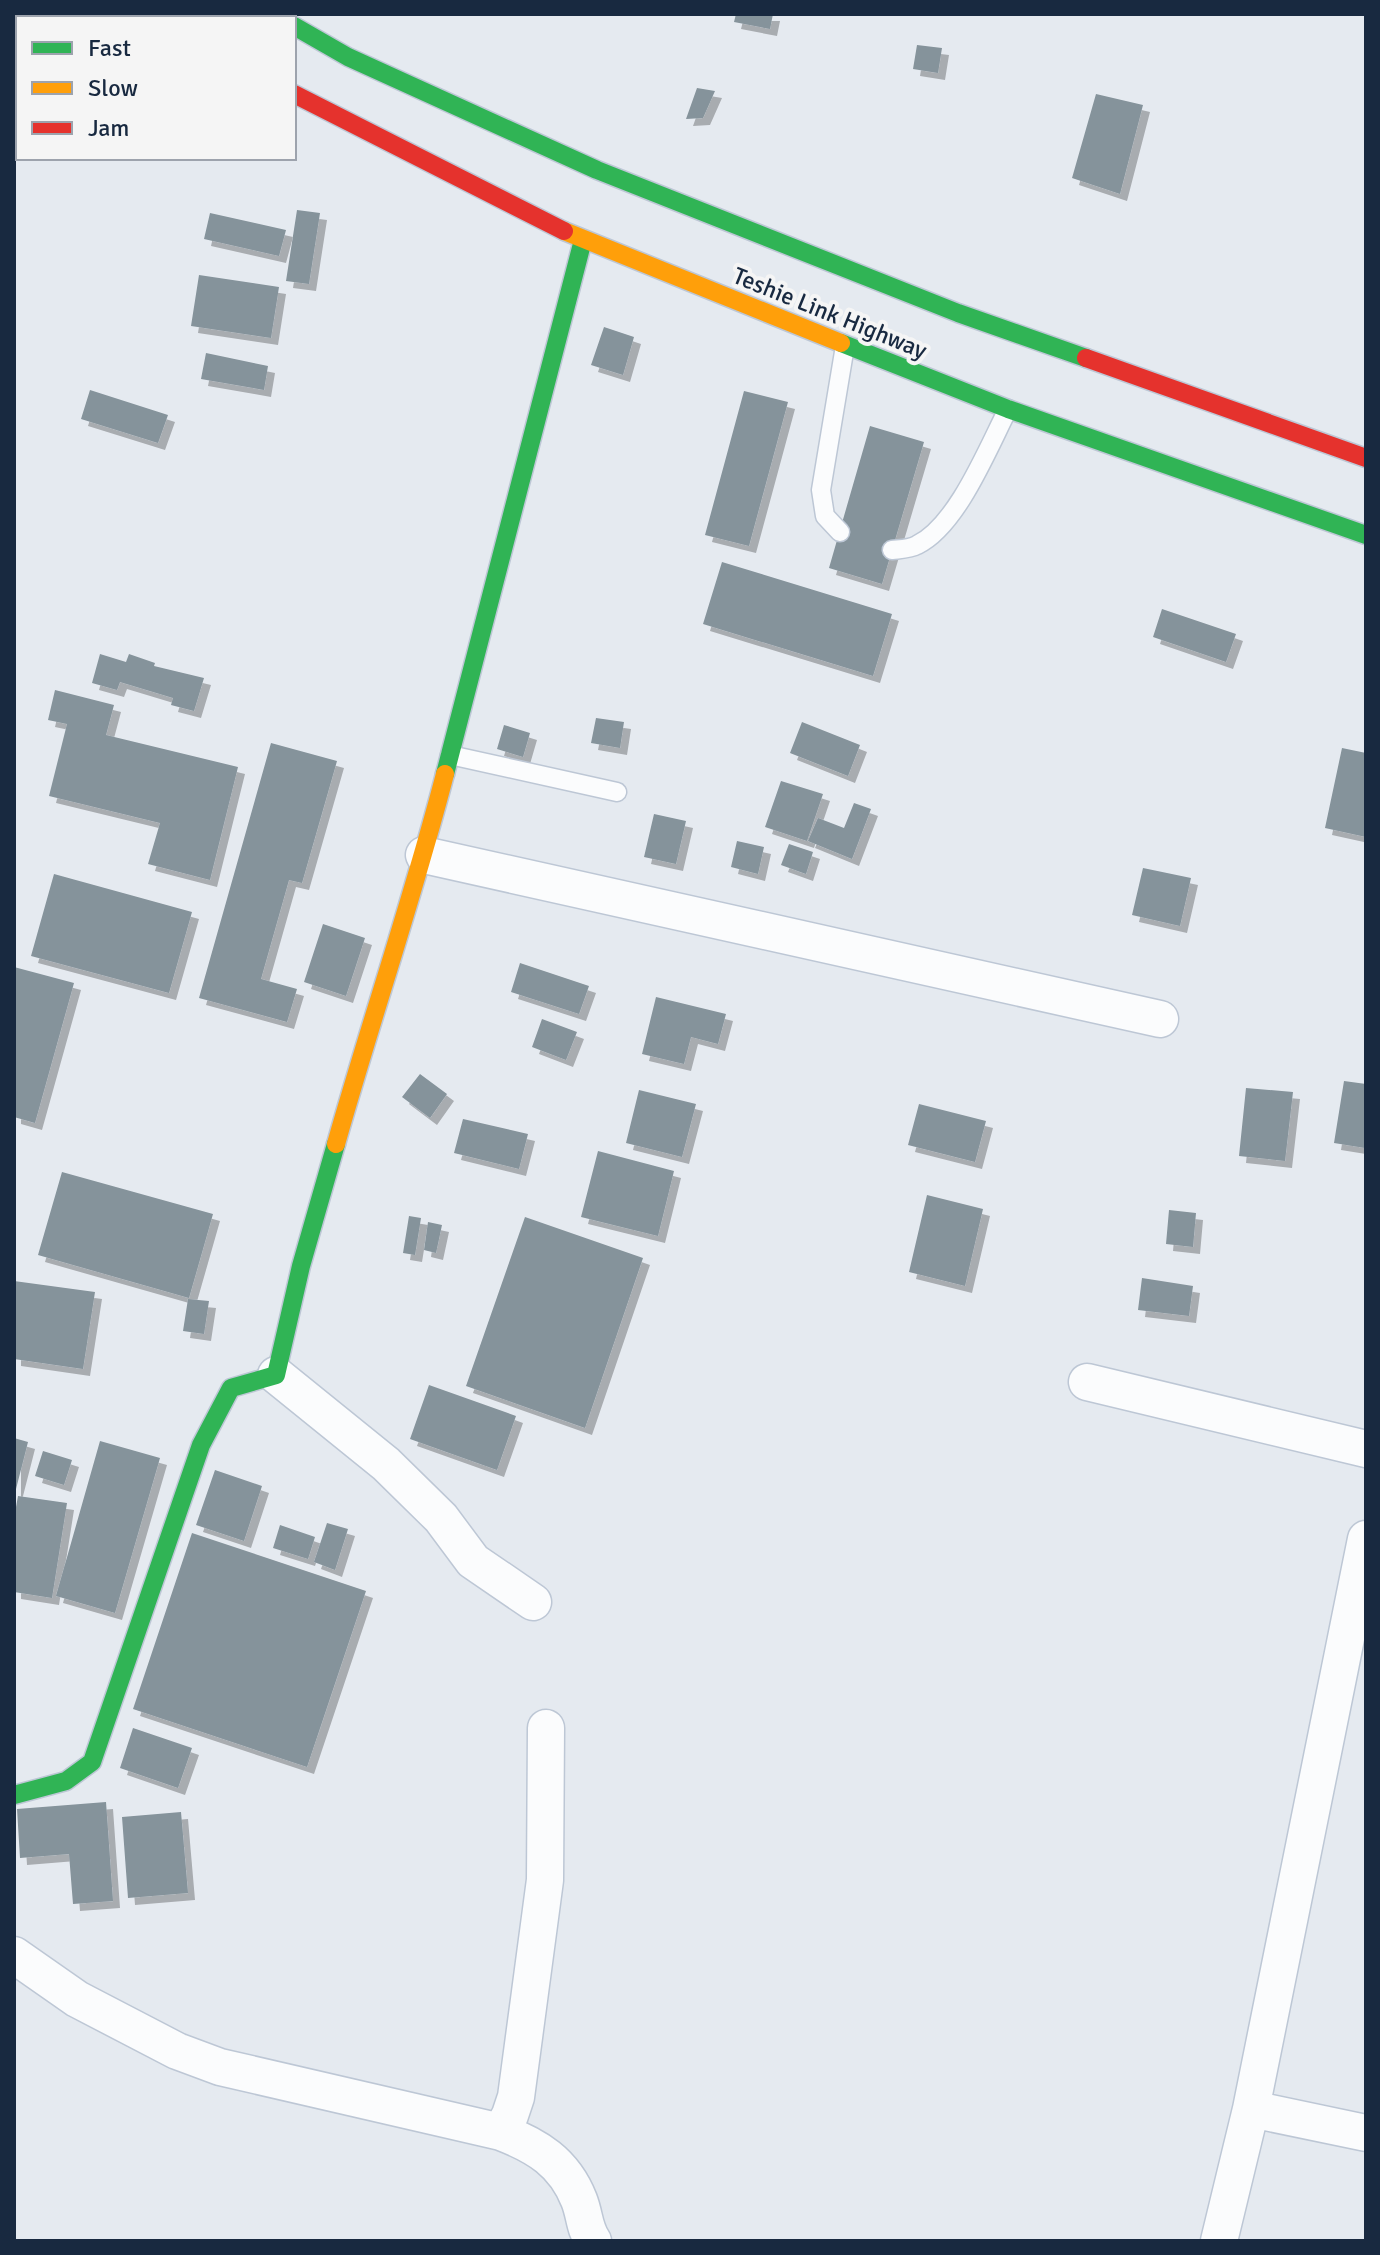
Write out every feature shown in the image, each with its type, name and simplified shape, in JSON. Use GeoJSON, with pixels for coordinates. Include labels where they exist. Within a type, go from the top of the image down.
{"type":"FeatureCollection","features":[{"type":"Feature","properties":{"kind":"main road","name":"Teshie Link Highway"},"geometry":{"type":"LineString","coordinates":[[296,27],[348,57],[597,170],[958,313],[1366,458]]}},
{"type":"Feature","properties":{"kind":"main road","name":"Teshie Link Highway"},"geometry":{"type":"LineString","coordinates":[[296,95],[583,240],[1008,409],[1366,535]]}},
{"type":"Feature","properties":{"kind":"main road"},"geometry":{"type":"LineString","coordinates":[[14,1795],[67,1781],[82,1774],[92,1762],[201,1445],[231,1388],[276,1375],[301,1266],[363,1047],[424,855],[583,240]]}},
{"type":"Feature","properties":{"kind":"street"},"geometry":{"type":"LineString","coordinates":[[424,855],[1160,1019]]}},
{"type":"Feature","properties":{"kind":"street"},"geometry":{"type":"LineString","coordinates":[[276,1375],[386,1464],[441,1518],[473,1561],[533,1602]]}},
{"type":"Feature","properties":{"kind":"street"},"geometry":{"type":"LineString","coordinates":[[1087,1382],[1366,1449]]}},
{"type":"Feature","properties":{"kind":"street"},"geometry":{"type":"LineString","coordinates":[[1219,2241],[1251,2109],[1366,1539]]}},
{"type":"Feature","properties":{"kind":"street"},"geometry":{"type":"LineString","coordinates":[[501,2132],[516,2097],[545,1880],[546,1728]]}},
{"type":"Feature","properties":{"kind":"street"},"geometry":{"type":"LineString","coordinates":[[14,1955],[77,1999],[177,2051],[220,2067],[501,2132],[534,2145],[562,2170],[579,2201],[586,2232],[593,2241]]}},
{"type":"Feature","properties":{"kind":"street"},"geometry":{"type":"LineString","coordinates":[[1251,2109],[1366,2133]]}},
{"type":"Feature","properties":{"kind":"lane"},"geometry":{"type":"LineString","coordinates":[[840,532],[825,516],[821,490],[845,346]]}},
{"type":"Feature","properties":{"kind":"lane"},"geometry":{"type":"LineString","coordinates":[[892,550],[915,547],[933,534],[965,494],[1008,409]]}},
{"type":"Feature","properties":{"kind":"lane"},"geometry":{"type":"LineString","coordinates":[[450,755],[617,792]]}},
{"type":"Feature","properties":{"kind":"building"},"geometry":{"type":"Polygon","coordinates":[[[736,14],[773,14],[770,29],[734,22],[736,14]]]}},
{"type":"Feature","properties":{"kind":"building"},"geometry":{"type":"Polygon","coordinates":[[[917,45],[942,48],[938,73],[913,69],[917,45]]]}},
{"type":"Feature","properties":{"kind":"building"},"geometry":{"type":"Polygon","coordinates":[[[697,88],[715,91],[703,118],[686,119],[697,88]]]}},
{"type":"Feature","properties":{"kind":"building"},"geometry":{"type":"Polygon","coordinates":[[[1096,94],[1143,105],[1120,194],[1072,178],[1096,94]]]}},
{"type":"Feature","properties":{"kind":"building"},"geometry":{"type":"Polygon","coordinates":[[[297,210],[320,213],[309,284],[286,281],[297,210]]]}},
{"type":"Feature","properties":{"kind":"building"},"geometry":{"type":"Polygon","coordinates":[[[210,213],[286,230],[279,256],[204,239],[210,213]]]}},
{"type":"Feature","properties":{"kind":"building"},"geometry":{"type":"Polygon","coordinates":[[[199,275],[279,287],[271,338],[191,326],[199,275]]]}},
{"type":"Feature","properties":{"kind":"building"},"geometry":{"type":"Polygon","coordinates":[[[604,327],[634,337],[623,375],[591,365],[604,327]]]}},
{"type":"Feature","properties":{"kind":"building"},"geometry":{"type":"Polygon","coordinates":[[[206,353],[268,366],[264,390],[201,379],[206,353]]]}},
{"type":"Feature","properties":{"kind":"building"},"geometry":{"type":"Polygon","coordinates":[[[90,390],[168,415],[158,443],[81,419],[90,390]]]}},
{"type":"Feature","properties":{"kind":"building"},"geometry":{"type":"Polygon","coordinates":[[[744,391],[788,402],[749,546],[705,535],[744,391]]]}},
{"type":"Feature","properties":{"kind":"building"},"geometry":{"type":"Polygon","coordinates":[[[870,426],[924,442],[882,584],[829,568],[870,426]]]}},
{"type":"Feature","properties":{"kind":"building"},"geometry":{"type":"Polygon","coordinates":[[[722,562],[892,614],[873,676],[703,624],[722,562]]]}},
{"type":"Feature","properties":{"kind":"building"},"geometry":{"type":"Polygon","coordinates":[[[1162,609],[1236,634],[1226,662],[1153,637],[1162,609]]]}},
{"type":"Feature","properties":{"kind":"building"},"geometry":{"type":"Polygon","coordinates":[[[100,654],[126,662],[129,654],[155,663],[154,666],[204,678],[194,711],[171,705],[173,698],[120,682],[117,690],[92,683],[100,654]]]}},
{"type":"Feature","properties":{"kind":"building"},"geometry":{"type":"Polygon","coordinates":[[[55,690],[114,705],[106,735],[238,767],[210,880],[148,864],[160,823],[49,796],[67,724],[48,720],[55,690]]]}},
{"type":"Feature","properties":{"kind":"building"},"geometry":{"type":"Polygon","coordinates":[[[596,718],[624,722],[620,748],[591,743],[596,718]]]}},
{"type":"Feature","properties":{"kind":"building"},"geometry":{"type":"Polygon","coordinates":[[[802,722],[860,745],[848,776],[790,753],[802,722]]]}},
{"type":"Feature","properties":{"kind":"building"},"geometry":{"type":"Polygon","coordinates":[[[504,725],[530,733],[523,757],[497,749],[504,725]]]}},
{"type":"Feature","properties":{"kind":"building"},"geometry":{"type":"Polygon","coordinates":[[[271,743],[337,761],[302,883],[289,880],[261,979],[297,989],[287,1022],[199,998],[271,743]]]}},
{"type":"Feature","properties":{"kind":"building"},"geometry":{"type":"Polygon","coordinates":[[[1342,748],[1366,753],[1366,837],[1325,828],[1342,748]]]}},
{"type":"Feature","properties":{"kind":"building"},"geometry":{"type":"Polygon","coordinates":[[[781,781],[823,794],[807,841],[765,827],[781,781]]]}},
{"type":"Feature","properties":{"kind":"building"},"geometry":{"type":"Polygon","coordinates":[[[854,803],[871,809],[852,859],[808,841],[818,818],[844,828],[854,803]]]}},
{"type":"Feature","properties":{"kind":"building"},"geometry":{"type":"Polygon","coordinates":[[[654,814],[686,821],[676,864],[644,857],[654,814]]]}},
{"type":"Feature","properties":{"kind":"building"},"geometry":{"type":"Polygon","coordinates":[[[737,841],[764,847],[758,874],[731,867],[737,841]]]}},
{"type":"Feature","properties":{"kind":"building"},"geometry":{"type":"Polygon","coordinates":[[[789,844],[813,852],[806,874],[781,865],[789,844]]]}},
{"type":"Feature","properties":{"kind":"building"},"geometry":{"type":"Polygon","coordinates":[[[1143,868],[1191,878],[1180,926],[1132,915],[1143,868]]]}},
{"type":"Feature","properties":{"kind":"building"},"geometry":{"type":"Polygon","coordinates":[[[54,874],[192,912],[169,993],[31,956],[54,874]]]}},
{"type":"Feature","properties":{"kind":"building"},"geometry":{"type":"Polygon","coordinates":[[[323,924],[365,938],[346,996],[304,982],[323,924]]]}},
{"type":"Feature","properties":{"kind":"building"},"geometry":{"type":"Polygon","coordinates":[[[520,963],[589,986],[579,1014],[511,992],[520,963]]]}},
{"type":"Feature","properties":{"kind":"building"},"geometry":{"type":"Polygon","coordinates":[[[14,967],[74,983],[35,1123],[14,1117],[14,967]]]}},
{"type":"Feature","properties":{"kind":"building"},"geometry":{"type":"Polygon","coordinates":[[[656,997],[726,1014],[718,1044],[691,1037],[684,1064],[642,1054],[656,997]]]}},
{"type":"Feature","properties":{"kind":"building"},"geometry":{"type":"Polygon","coordinates":[[[542,1019],[577,1032],[566,1060],[532,1047],[542,1019]]]}},
{"type":"Feature","properties":{"kind":"building"},"geometry":{"type":"Polygon","coordinates":[[[420,1074],[447,1094],[430,1118],[402,1097],[420,1074]]]}},
{"type":"Feature","properties":{"kind":"building"},"geometry":{"type":"Polygon","coordinates":[[[1344,1081],[1366,1084],[1365,1148],[1334,1143],[1344,1081]]]}},
{"type":"Feature","properties":{"kind":"building"},"geometry":{"type":"Polygon","coordinates":[[[1246,1088],[1293,1092],[1285,1161],[1239,1156],[1246,1088]]]}},
{"type":"Feature","properties":{"kind":"building"},"geometry":{"type":"Polygon","coordinates":[[[639,1090],[696,1104],[682,1157],[626,1143],[639,1090]]]}},
{"type":"Feature","properties":{"kind":"building"},"geometry":{"type":"Polygon","coordinates":[[[919,1104],[986,1121],[975,1162],[908,1145],[919,1104]]]}},
{"type":"Feature","properties":{"kind":"building"},"geometry":{"type":"Polygon","coordinates":[[[463,1119],[528,1134],[519,1169],[454,1153],[463,1119]]]}},
{"type":"Feature","properties":{"kind":"building"},"geometry":{"type":"Polygon","coordinates":[[[598,1151],[674,1171],[658,1236],[581,1217],[598,1151]]]}},
{"type":"Feature","properties":{"kind":"building"},"geometry":{"type":"Polygon","coordinates":[[[62,1172],[213,1214],[189,1298],[38,1255],[62,1172]]]}},
{"type":"Feature","properties":{"kind":"building"},"geometry":{"type":"Polygon","coordinates":[[[927,1195],[983,1209],[965,1286],[909,1272],[927,1195]]]}},
{"type":"Feature","properties":{"kind":"building"},"geometry":{"type":"Polygon","coordinates":[[[1169,1210],[1196,1213],[1193,1247],[1166,1244],[1169,1210]]]}},
{"type":"Feature","properties":{"kind":"building"},"geometry":{"type":"Polygon","coordinates":[[[409,1216],[421,1218],[415,1255],[403,1253],[409,1216]]]}},
{"type":"Feature","properties":{"kind":"building"},"geometry":{"type":"Polygon","coordinates":[[[525,1217],[643,1258],[585,1428],[466,1386],[525,1217]]]}},
{"type":"Feature","properties":{"kind":"building"},"geometry":{"type":"Polygon","coordinates":[[[428,1222],[442,1225],[436,1253],[424,1250],[428,1222]]]}},
{"type":"Feature","properties":{"kind":"building"},"geometry":{"type":"Polygon","coordinates":[[[1142,1278],[1193,1286],[1189,1316],[1138,1310],[1142,1278]]]}},
{"type":"Feature","properties":{"kind":"building"},"geometry":{"type":"Polygon","coordinates":[[[14,1281],[95,1292],[83,1369],[14,1359],[14,1281]]]}},
{"type":"Feature","properties":{"kind":"building"},"geometry":{"type":"Polygon","coordinates":[[[188,1299],[209,1301],[204,1334],[183,1331],[188,1299]]]}},
{"type":"Feature","properties":{"kind":"building"},"geometry":{"type":"Polygon","coordinates":[[[429,1385],[516,1416],[497,1470],[410,1439],[429,1385]]]}},
{"type":"Feature","properties":{"kind":"building"},"geometry":{"type":"Polygon","coordinates":[[[14,1438],[28,1442],[15,1493],[14,1493],[14,1438]]]}},
{"type":"Feature","properties":{"kind":"building"},"geometry":{"type":"Polygon","coordinates":[[[100,1441],[160,1458],[115,1613],[56,1596],[100,1441]]]}},
{"type":"Feature","properties":{"kind":"building"},"geometry":{"type":"Polygon","coordinates":[[[43,1451],[72,1460],[64,1485],[35,1476],[43,1451]]]}},
{"type":"Feature","properties":{"kind":"building"},"geometry":{"type":"Polygon","coordinates":[[[215,1470],[262,1486],[244,1541],[196,1525],[215,1470]]]}},
{"type":"Feature","properties":{"kind":"building"},"geometry":{"type":"Polygon","coordinates":[[[18,1496],[67,1503],[52,1598],[14,1592],[14,1518],[18,1496]]]}},
{"type":"Feature","properties":{"kind":"building"},"geometry":{"type":"Polygon","coordinates":[[[327,1523],[348,1529],[335,1570],[314,1562],[327,1523]]]}},
{"type":"Feature","properties":{"kind":"building"},"geometry":{"type":"Polygon","coordinates":[[[280,1525],[315,1537],[308,1559],[273,1548],[280,1525]]]}},
{"type":"Feature","properties":{"kind":"building"},"geometry":{"type":"Polygon","coordinates":[[[192,1533],[366,1591],[307,1767],[133,1709],[192,1533]]]}},
{"type":"Feature","properties":{"kind":"building"},"geometry":{"type":"Polygon","coordinates":[[[133,1728],[192,1748],[178,1788],[120,1768],[133,1728]]]}},
{"type":"Feature","properties":{"kind":"building"},"geometry":{"type":"Polygon","coordinates":[[[106,1802],[113,1901],[73,1904],[69,1854],[20,1858],[17,1809],[106,1802]]]}},
{"type":"Feature","properties":{"kind":"building"},"geometry":{"type":"Polygon","coordinates":[[[181,1812],[188,1893],[128,1898],[122,1817],[181,1812]]]}},
{"type":"Feature","properties":{"kind":"traffic: fast"},"geometry":{"type":"LineString","coordinates":[[296,27],[348,57],[597,170],[958,313],[1086,358]]}},
{"type":"Feature","properties":{"kind":"traffic: fast"},"geometry":{"type":"LineString","coordinates":[[445,774],[583,240]]}},
{"type":"Feature","properties":{"kind":"traffic: fast"},"geometry":{"type":"LineString","coordinates":[[841,343],[1008,409],[1366,535]]}},
{"type":"Feature","properties":{"kind":"traffic: fast"},"geometry":{"type":"LineString","coordinates":[[14,1795],[66,1781],[92,1762],[201,1445],[231,1388],[276,1375],[301,1266],[336,1144]]}},
{"type":"Feature","properties":{"kind":"traffic: slow"},"geometry":{"type":"LineString","coordinates":[[564,231],[841,343]]}},
{"type":"Feature","properties":{"kind":"traffic: slow"},"geometry":{"type":"LineString","coordinates":[[336,1144],[445,774]]}},
{"type":"Feature","properties":{"kind":"traffic: jam"},"geometry":{"type":"LineString","coordinates":[[134,14],[138,16]]}},
{"type":"Feature","properties":{"kind":"traffic: jam"},"geometry":{"type":"LineString","coordinates":[[296,95],[564,231]]}},
{"type":"Feature","properties":{"kind":"traffic: jam"},"geometry":{"type":"LineString","coordinates":[[1086,358],[1366,458]]}}]}
